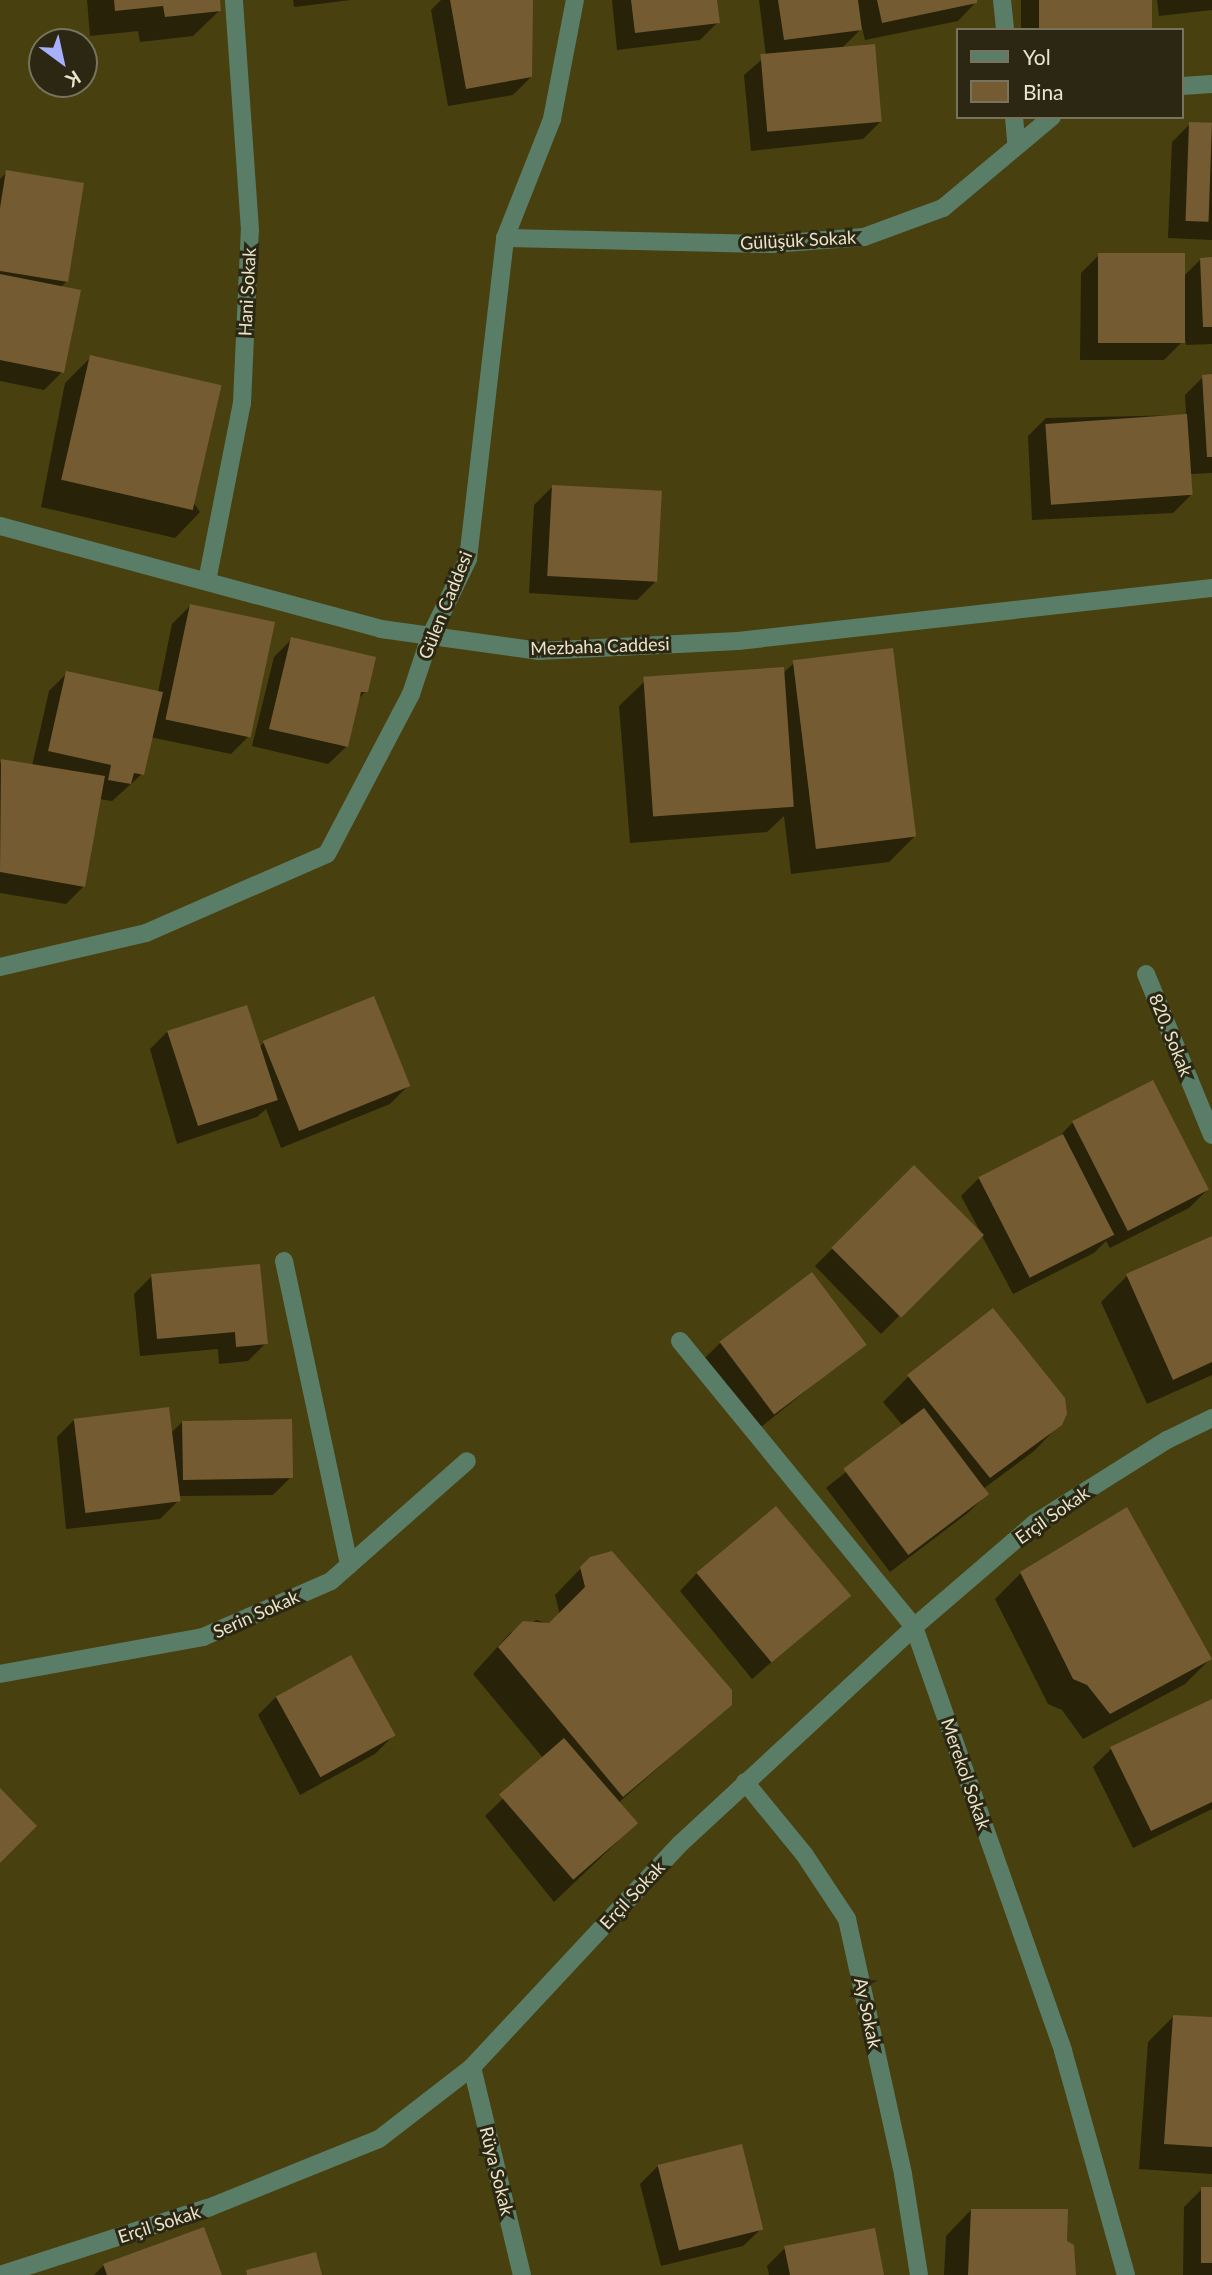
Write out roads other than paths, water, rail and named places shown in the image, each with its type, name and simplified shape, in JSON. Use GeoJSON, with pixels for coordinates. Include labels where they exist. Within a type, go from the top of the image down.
{"type":"FeatureCollection","features":[{"type":"Feature","properties":{"kind":"street","name":"Hani Sokak"},"geometry":{"type":"LineString","coordinates":[[207,580],[243,403],[250,230],[233,0]]}},
{"type":"Feature","properties":{"kind":"street","name":"Gülen Caddesi"},"geometry":{"type":"LineString","coordinates":[[0,967],[146,933],[327,854],[411,694],[430,637],[468,559],[505,238],[552,119],[575,0]]}},
{"type":"Feature","properties":{"kind":"street"},"geometry":{"type":"LineString","coordinates":[[1002,0],[1005,28]]}},
{"type":"Feature","properties":{"kind":"street"},"geometry":{"type":"LineString","coordinates":[[1184,86],[1212,84]]}},
{"type":"Feature","properties":{"kind":"street"},"geometry":{"type":"LineString","coordinates":[[1014,119],[1016,142]]}},
{"type":"Feature","properties":{"kind":"street","name":"Gülüşük Sokak"},"geometry":{"type":"LineString","coordinates":[[505,238],[772,244],[864,237],[943,208],[1016,142],[1049,119]]}},
{"type":"Feature","properties":{"kind":"street","name":"Mezbaha Caddesi"},"geometry":{"type":"LineString","coordinates":[[0,526],[381,629],[539,651],[738,641],[1212,588]]}},
{"type":"Feature","properties":{"kind":"street","name":"820. Sokak"},"geometry":{"type":"LineString","coordinates":[[1146,974],[1212,1135]]}},
{"type":"Feature","properties":{"kind":"street"},"geometry":{"type":"LineString","coordinates":[[284,1261],[349,1565]]}},
{"type":"Feature","properties":{"kind":"street","name":"Merekol Sokak"},"geometry":{"type":"LineString","coordinates":[[680,1341],[914,1627],[1063,2051],[1126,2275]]}},
{"type":"Feature","properties":{"kind":"street","name":"Erçil Sokak"},"geometry":{"type":"LineString","coordinates":[[0,2274],[55,2267],[379,2139],[472,2067],[680,1844],[914,1627],[1035,1523],[1167,1440],[1212,1418]]}},
{"type":"Feature","properties":{"kind":"street","name":"Serin Sokak"},"geometry":{"type":"LineString","coordinates":[[0,1674],[203,1637],[331,1581],[467,1461]]}},
{"type":"Feature","properties":{"kind":"street","name":"Ay Sokak"},"geometry":{"type":"LineString","coordinates":[[745,1782],[804,1854],[847,1919],[903,2174],[919,2275]]}},
{"type":"Feature","properties":{"kind":"street","name":"Rüya Sokak"},"geometry":{"type":"LineString","coordinates":[[472,2067],[522,2275]]}}]}
